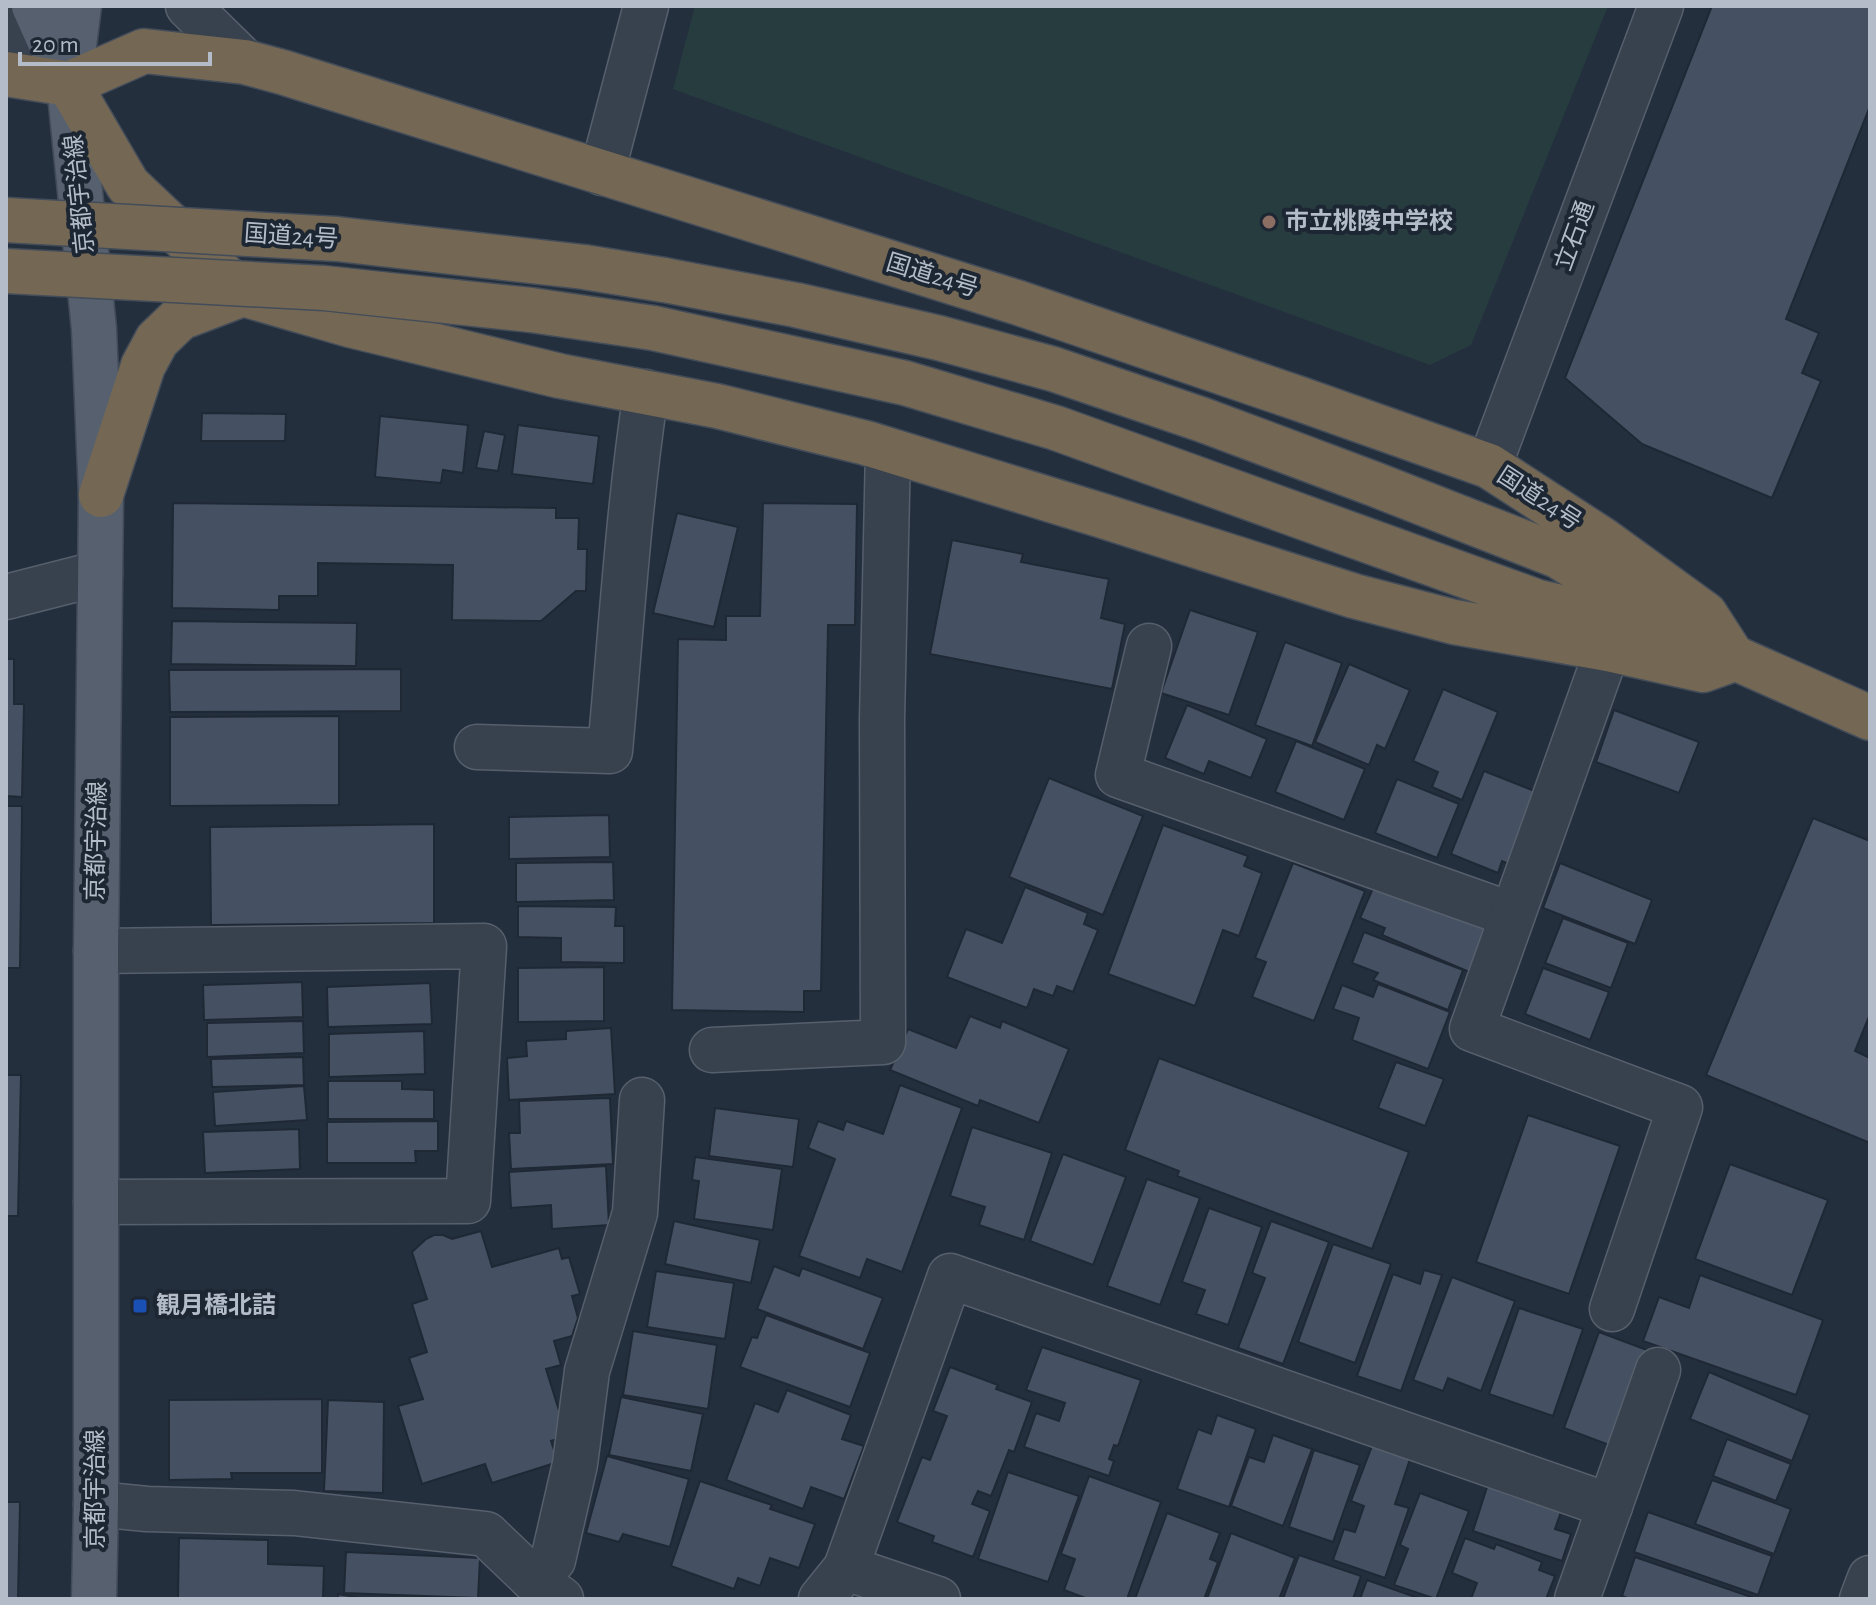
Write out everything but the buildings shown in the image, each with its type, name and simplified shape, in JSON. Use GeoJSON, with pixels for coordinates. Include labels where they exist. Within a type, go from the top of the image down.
{"type":"FeatureCollection","features":[{"type":"Feature","properties":{"kind":"highway","name":"国道24号"},"geometry":{"type":"LineString","coordinates":[[1681,634],[1613,634],[1454,622],[1354,596],[888,450],[717,406],[560,376],[350,325],[243,294],[128,185],[69,84],[144,51],[245,62],[1019,303],[1300,399],[1489,466],[1603,540],[1705,614],[1734,659]]}},
{"type":"Feature","properties":{"kind":"highway"},"geometry":{"type":"LineString","coordinates":[[6,74],[69,84]]}},
{"type":"Feature","properties":{"kind":"highway","name":"国道24号"},"geometry":{"type":"LineString","coordinates":[[6,220],[337,239],[584,267],[796,305],[939,338],[1053,369],[1203,420],[1558,556],[1681,634],[1870,718]]}},
{"type":"Feature","properties":{"kind":"highway","name":"国道24号"},"geometry":{"type":"LineString","coordinates":[[6,271],[324,288],[531,310],[653,328],[905,383],[1056,428],[1538,602],[1703,670],[1734,659]]}},
{"type":"Feature","properties":{"kind":"highway"},"geometry":{"type":"LineString","coordinates":[[101,495],[143,366],[157,340],[180,318],[243,294]]}},
{"type":"Feature","properties":{"kind":"main road"},"geometry":{"type":"LineString","coordinates":[[34,6],[69,84]]}},
{"type":"Feature","properties":{"kind":"main road"},"geometry":{"type":"LineString","coordinates":[[69,84],[79,6]]}},
{"type":"Feature","properties":{"kind":"main road","name":"京都宇治線"},"geometry":{"type":"LineString","coordinates":[[69,84],[94,329],[101,495],[94,1599]]}},
{"type":"Feature","properties":{"kind":"street"},"geometry":{"type":"LineString","coordinates":[[188,6],[245,62]]}},
{"type":"Feature","properties":{"kind":"street"},"geometry":{"type":"LineString","coordinates":[[602,173],[646,6]]}},
{"type":"Feature","properties":{"kind":"street","name":"立石通"},"geometry":{"type":"LineString","coordinates":[[1489,466],[1661,6]]}},
{"type":"Feature","properties":{"kind":"street"},"geometry":{"type":"LineString","coordinates":[[6,21],[69,84]]}},
{"type":"Feature","properties":{"kind":"street"},"geometry":{"type":"LineString","coordinates":[[477,747],[610,751],[646,392]]}},
{"type":"Feature","properties":{"kind":"street"},"geometry":{"type":"LineString","coordinates":[[712,1050],[883,1042],[882,720],[888,450]]}},
{"type":"Feature","properties":{"kind":"street"},"geometry":{"type":"LineString","coordinates":[[6,597],[100,573]]}},
{"type":"Feature","properties":{"kind":"street"},"geometry":{"type":"LineString","coordinates":[[1612,1309],[1680,1107],[1472,1029],[1613,634]]}},
{"type":"Feature","properties":{"kind":"street"},"geometry":{"type":"LineString","coordinates":[[1149,646],[1118,775],[1512,915]]}},
{"type":"Feature","properties":{"kind":"street"},"geometry":{"type":"LineString","coordinates":[[96,951],[484,946],[468,1201],[96,1202]]}},
{"type":"Feature","properties":{"kind":"street"},"geometry":{"type":"LineString","coordinates":[[547,1589],[575,1464],[587,1371],[635,1213],[642,1100]]}},
{"type":"Feature","properties":{"kind":"street"},"geometry":{"type":"LineString","coordinates":[[938,1599],[833,1583],[950,1276],[1610,1506]]}},
{"type":"Feature","properties":{"kind":"street"},"geometry":{"type":"LineString","coordinates":[[1577,1599],[1658,1370]]}},
{"type":"Feature","properties":{"kind":"street"},"geometry":{"type":"LineString","coordinates":[[96,1504],[147,1509],[294,1513],[486,1534],[547,1589]]}},
{"type":"Feature","properties":{"kind":"street"},"geometry":{"type":"LineString","coordinates":[[1862,1599],[1870,1578]]}},
{"type":"Feature","properties":{"kind":"green space","name":"市立桃陵中学校"},"geometry":{"type":"Polygon","coordinates":[[[695,6],[1608,6],[1471,345],[1430,365],[673,89],[695,6]]]}},
{"type":"Feature","properties":{"kind":"place","name":"市立桃陵中学校"},"geometry":{"type":"Point","coordinates":[1269,222]}},
{"type":"Feature","properties":{"kind":"place","name":"観月橋北詰"},"geometry":{"type":"Point","coordinates":[140,1306]}}]}
